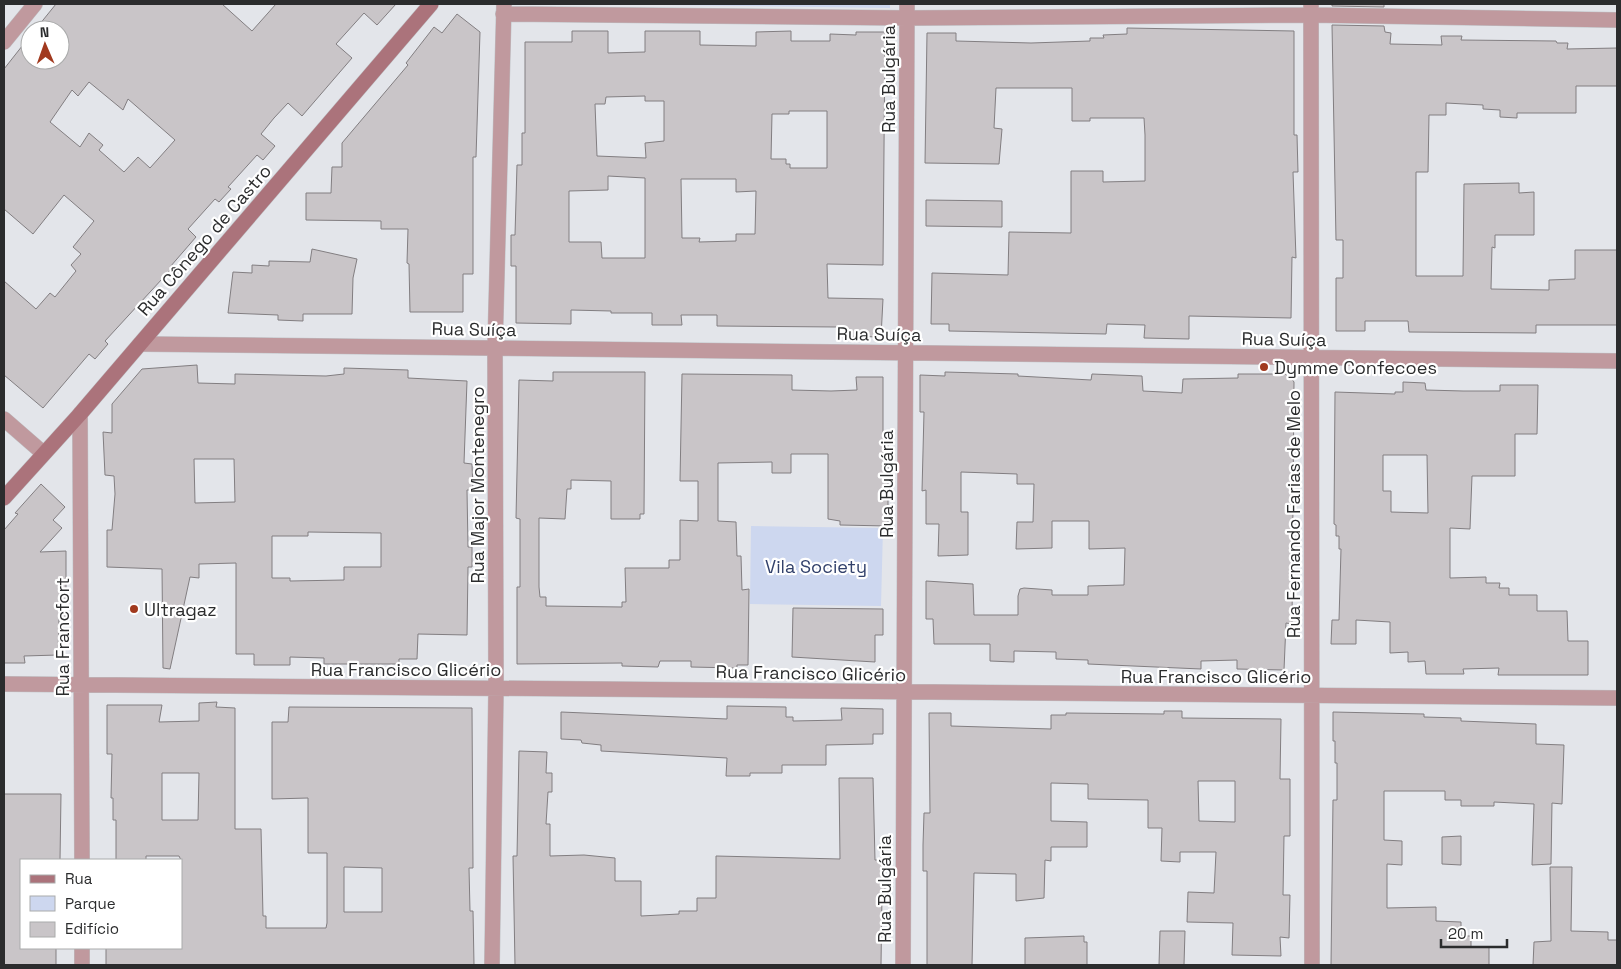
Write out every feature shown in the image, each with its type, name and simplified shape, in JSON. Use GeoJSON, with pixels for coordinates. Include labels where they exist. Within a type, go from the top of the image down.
{"type":"FeatureCollection","features":[{"type":"Feature","properties":{"kind":"main road","name":"Rua Cônego de Castro"},"geometry":{"type":"LineString","coordinates":[[4,498],[80,414],[431,4]]}},
{"type":"Feature","properties":{"kind":"street"},"geometry":{"type":"LineString","coordinates":[[4,42],[35,4]]}},
{"type":"Feature","properties":{"kind":"street"},"geometry":{"type":"LineString","coordinates":[[504,9],[907,11],[1311,9],[1617,20]]}},
{"type":"Feature","properties":{"kind":"street","name":"Rua Major Montenegro"},"geometry":{"type":"LineString","coordinates":[[492,965],[496,689],[495,348],[504,9]]}},
{"type":"Feature","properties":{"kind":"street","name":"Rua Fernando Farias de Melo"},"geometry":{"type":"LineString","coordinates":[[1311,9],[1312,965]]}},
{"type":"Feature","properties":{"kind":"street","name":"Rua Bulgária"},"geometry":{"type":"LineString","coordinates":[[902,965],[907,11]]}},
{"type":"Feature","properties":{"kind":"street","name":"Rua Suíça"},"geometry":{"type":"LineString","coordinates":[[140,344],[1617,361]]}},
{"type":"Feature","properties":{"kind":"street","name":"Rua Francfort"},"geometry":{"type":"LineString","coordinates":[[80,414],[82,859]]}},
{"type":"Feature","properties":{"kind":"street"},"geometry":{"type":"LineString","coordinates":[[4,420],[43,453]]}},
{"type":"Feature","properties":{"kind":"street","name":"Rua Francisco Glicério"},"geometry":{"type":"LineString","coordinates":[[4,684],[1617,698]]}},
{"type":"Feature","properties":{"kind":"street"},"geometry":{"type":"LineString","coordinates":[[82,949],[82,965]]}},
{"type":"Feature","properties":{"kind":"green space"},"geometry":{"type":"Polygon","coordinates":[[[581,4],[890,4],[890,8],[581,4]]]}},
{"type":"Feature","properties":{"kind":"green space","name":"Vila Society"},"geometry":{"type":"Polygon","coordinates":[[[751,526],[883,528],[881,606],[750,604],[751,526]]]}},
{"type":"Feature","properties":{"kind":"building"},"geometry":{"type":"Polygon","coordinates":[[[56,4],[222,4],[252,31],[276,4],[396,4],[377,25],[364,13],[336,44],[352,58],[302,116],[288,103],[274,118],[261,134],[275,146],[263,160],[257,155],[228,187],[231,189],[219,202],[215,199],[188,229],[196,237],[170,267],[174,266],[105,341],[108,344],[95,359],[89,354],[43,408],[4,375],[4,281],[36,309],[50,293],[55,297],[76,271],[71,265],[81,254],[73,247],[94,221],[64,195],[33,234],[4,209],[4,69],[20,49],[20,70],[70,70],[70,20],[43,20],[56,4]],[[89,82],[78,96],[72,90],[50,122],[80,147],[89,133],[103,145],[99,150],[124,172],[138,157],[150,168],[175,140],[128,99],[123,110],[89,82]]]}},
{"type":"Feature","properties":{"kind":"building"},"geometry":{"type":"Polygon","coordinates":[[[1332,4],[1384,4],[1384,7],[1332,6],[1332,4]]]}},
{"type":"Feature","properties":{"kind":"building"},"geometry":{"type":"Polygon","coordinates":[[[457,14],[480,32],[476,157],[473,157],[473,274],[463,274],[463,312],[410,312],[409,264],[407,263],[408,229],[381,229],[381,221],[306,220],[306,193],[331,193],[332,167],[342,167],[342,143],[408,65],[406,63],[434,27],[442,33],[457,14]]]}},
{"type":"Feature","properties":{"kind":"building"},"geometry":{"type":"Polygon","coordinates":[[[1332,25],[1384,26],[1385,32],[1391,33],[1390,44],[1442,45],[1441,36],[1462,36],[1461,40],[1556,41],[1557,43],[1568,43],[1567,49],[1617,48],[1617,86],[1576,86],[1576,113],[1517,113],[1517,118],[1500,117],[1500,110],[1483,109],[1483,105],[1446,103],[1446,115],[1429,115],[1428,172],[1416,172],[1416,276],[1463,276],[1464,184],[1519,183],[1519,193],[1534,192],[1534,235],[1495,235],[1495,248],[1492,247],[1491,289],[1549,290],[1549,280],[1575,279],[1575,250],[1617,250],[1617,325],[1536,325],[1536,333],[1409,332],[1408,321],[1365,321],[1365,331],[1336,331],[1336,278],[1343,278],[1343,240],[1336,240],[1332,25]]]}},
{"type":"Feature","properties":{"kind":"building"},"geometry":{"type":"Polygon","coordinates":[[[1127,28],[1294,31],[1294,135],[1297,135],[1298,172],[1293,172],[1296,258],[1292,257],[1291,318],[1189,316],[1189,339],[1144,338],[1145,325],[1107,324],[1106,334],[949,331],[949,324],[931,324],[932,273],[1008,275],[1009,232],[1071,233],[1071,171],[1103,171],[1103,182],[1145,181],[1145,135],[1144,118],[1090,118],[1090,121],[1072,121],[1072,88],[996,88],[994,128],[1002,129],[999,164],[925,163],[927,33],[956,33],[956,41],[1031,43],[1090,41],[1090,38],[1104,38],[1103,35],[1127,34],[1127,28]]]}},
{"type":"Feature","properties":{"kind":"building"},"geometry":{"type":"Polygon","coordinates":[[[572,31],[608,31],[608,53],[645,52],[645,31],[700,31],[700,45],[756,46],[756,32],[791,31],[791,41],[830,41],[830,34],[856,35],[856,32],[885,32],[883,265],[827,264],[828,298],[883,299],[881,337],[837,336],[837,327],[717,326],[717,315],[681,315],[682,325],[652,325],[652,313],[611,313],[611,311],[571,310],[571,324],[516,323],[516,266],[511,266],[511,235],[515,235],[517,165],[522,165],[522,133],[525,133],[525,42],[572,42],[572,31]],[[645,96],[606,97],[605,104],[595,104],[597,156],[646,158],[645,143],[664,141],[664,101],[645,101],[645,96]],[[789,111],[789,114],[772,114],[771,159],[786,159],[786,164],[790,164],[790,168],[827,168],[827,111],[789,111]],[[608,176],[608,190],[569,191],[569,242],[601,242],[602,258],[645,258],[645,178],[608,176]],[[681,179],[682,238],[700,238],[699,242],[736,241],[736,234],[755,234],[756,191],[736,192],[736,179],[681,179]]]}},
{"type":"Feature","properties":{"kind":"building"},"geometry":{"type":"Polygon","coordinates":[[[926,200],[1002,201],[1002,227],[926,226],[926,200]]]}},
{"type":"Feature","properties":{"kind":"building"},"geometry":{"type":"Polygon","coordinates":[[[312,249],[357,259],[353,278],[352,314],[303,314],[303,321],[278,320],[278,315],[228,313],[233,272],[252,273],[252,265],[269,266],[269,261],[310,262],[312,249]]]}},
{"type":"Feature","properties":{"kind":"building"},"geometry":{"type":"Polygon","coordinates":[[[197,365],[198,383],[235,384],[235,374],[326,376],[344,374],[344,368],[408,370],[408,378],[467,381],[464,463],[472,464],[473,490],[467,490],[468,547],[472,547],[472,567],[468,567],[467,635],[418,634],[417,659],[399,659],[399,664],[324,664],[324,658],[290,657],[290,665],[254,665],[254,654],[236,654],[236,563],[199,564],[199,578],[190,577],[170,669],[163,668],[162,569],[107,567],[107,530],[112,530],[115,494],[114,476],[105,475],[103,432],[112,433],[112,404],[142,369],[197,365]],[[194,459],[195,503],[235,502],[234,459],[194,459]],[[308,532],[308,536],[272,536],[272,578],[290,578],[290,581],[344,580],[344,567],[381,567],[381,533],[308,532]]]}},
{"type":"Feature","properties":{"kind":"building"},"geometry":{"type":"Polygon","coordinates":[[[553,372],[645,372],[644,514],[640,514],[640,519],[611,519],[611,481],[571,480],[571,489],[567,489],[565,519],[539,518],[539,587],[540,597],[546,597],[546,606],[622,607],[622,602],[626,602],[625,568],[669,568],[669,560],[680,560],[680,520],[698,521],[698,481],[680,481],[682,374],[792,375],[792,390],[831,391],[857,390],[856,377],[883,377],[883,435],[888,435],[888,526],[840,525],[840,521],[828,519],[828,454],[791,454],[791,473],[772,473],[772,462],[718,463],[718,521],[736,522],[737,556],[741,556],[742,590],[749,589],[748,665],[737,665],[737,668],[691,667],[691,661],[660,661],[658,667],[622,666],[622,663],[517,664],[517,587],[520,587],[520,519],[516,518],[519,380],[553,381],[553,372]]]}},
{"type":"Feature","properties":{"kind":"building"},"geometry":{"type":"Polygon","coordinates":[[[945,372],[1018,374],[1018,376],[1091,380],[1092,374],[1142,376],[1143,391],[1182,393],[1183,379],[1238,378],[1238,374],[1285,374],[1291,378],[1294,382],[1292,624],[1286,623],[1284,670],[1237,669],[1237,660],[1201,661],[1201,669],[1088,664],[1088,660],[1056,659],[1056,652],[1014,651],[1014,662],[990,661],[990,644],[934,644],[933,619],[926,619],[926,581],[973,584],[974,615],[1018,615],[1018,596],[1020,589],[1024,588],[1052,590],[1052,595],[1088,595],[1088,586],[1124,585],[1125,548],[1089,549],[1089,521],[1052,521],[1052,548],[1016,549],[1017,522],[1033,522],[1034,484],[1017,484],[1017,474],[961,472],[961,512],[968,512],[968,555],[938,556],[939,524],[926,524],[926,490],[922,491],[924,412],[920,412],[920,375],[945,376],[945,372]]]}},
{"type":"Feature","properties":{"kind":"building"},"geometry":{"type":"Polygon","coordinates":[[[1403,382],[1425,383],[1426,390],[1463,391],[1500,391],[1500,385],[1538,385],[1537,434],[1515,434],[1515,476],[1472,476],[1470,529],[1450,528],[1450,578],[1486,577],[1486,583],[1500,583],[1499,588],[1509,588],[1509,595],[1537,595],[1537,611],[1567,611],[1568,641],[1588,641],[1588,675],[1498,675],[1499,668],[1463,669],[1464,674],[1426,674],[1425,661],[1408,662],[1408,652],[1390,653],[1390,622],[1356,620],[1356,644],[1331,644],[1332,620],[1339,620],[1341,549],[1339,549],[1339,536],[1336,536],[1336,525],[1334,524],[1335,392],[1395,394],[1395,392],[1403,392],[1403,382]],[[1383,455],[1383,491],[1391,491],[1391,512],[1428,513],[1427,455],[1383,455]]]}},
{"type":"Feature","properties":{"kind":"building"},"geometry":{"type":"Polygon","coordinates":[[[41,484],[65,507],[53,520],[62,528],[40,552],[66,551],[66,608],[65,619],[59,619],[58,655],[24,656],[25,663],[4,663],[4,530],[18,514],[15,513],[41,484]]]}},
{"type":"Feature","properties":{"kind":"building"},"geometry":{"type":"Polygon","coordinates":[[[793,608],[883,609],[883,635],[875,635],[875,662],[792,657],[793,608]]]}},
{"type":"Feature","properties":{"kind":"building"},"geometry":{"type":"Polygon","coordinates":[[[217,702],[216,707],[235,708],[235,829],[261,829],[263,916],[266,916],[266,928],[326,928],[327,853],[308,853],[308,798],[272,799],[272,722],[288,722],[289,707],[472,708],[473,868],[469,868],[470,911],[473,911],[474,965],[106,965],[106,949],[182,949],[182,859],[179,856],[146,856],[146,859],[116,859],[116,820],[113,820],[113,798],[111,798],[112,754],[107,754],[107,705],[162,705],[159,722],[199,721],[199,703],[217,702]],[[162,773],[162,820],[198,820],[199,773],[162,773]],[[344,867],[344,912],[382,912],[382,868],[344,867]]]}},
{"type":"Feature","properties":{"kind":"building"},"geometry":{"type":"Polygon","coordinates":[[[727,706],[786,707],[786,717],[793,717],[793,721],[842,720],[841,708],[883,709],[883,734],[873,734],[873,744],[826,745],[826,765],[782,765],[782,773],[750,773],[750,776],[726,776],[727,758],[601,751],[601,745],[582,743],[581,740],[561,739],[561,712],[727,719],[727,706]]]}},
{"type":"Feature","properties":{"kind":"building"},"geometry":{"type":"Polygon","coordinates":[[[1164,711],[1182,711],[1182,718],[1281,719],[1280,779],[1290,779],[1290,836],[1284,836],[1283,895],[1290,895],[1289,938],[1280,937],[1281,956],[1232,955],[1233,923],[1187,922],[1188,892],[1214,893],[1216,852],[1180,852],[1180,862],[1161,861],[1162,828],[1148,828],[1148,800],[1088,799],[1088,784],[1051,783],[1051,821],[1087,822],[1087,847],[1051,847],[1051,861],[1045,860],[1044,898],[1016,901],[1016,874],[974,873],[972,965],[927,965],[927,871],[923,871],[923,845],[924,813],[930,813],[929,713],[951,713],[951,726],[1051,729],[1051,715],[1066,715],[1066,713],[1164,714],[1164,711]],[[1198,781],[1199,821],[1235,822],[1235,781],[1198,781]]]}},
{"type":"Feature","properties":{"kind":"building"},"geometry":{"type":"Polygon","coordinates":[[[1333,712],[1424,714],[1424,717],[1461,718],[1461,721],[1536,724],[1536,744],[1564,745],[1562,804],[1552,803],[1551,864],[1532,865],[1534,804],[1494,802],[1494,806],[1461,806],[1461,800],[1445,800],[1445,791],[1384,791],[1384,840],[1402,841],[1402,865],[1387,864],[1387,908],[1436,907],[1436,921],[1461,922],[1461,936],[1471,936],[1471,947],[1489,947],[1489,965],[1331,965],[1333,800],[1337,800],[1337,763],[1335,763],[1335,741],[1333,741],[1333,712]]]}},
{"type":"Feature","properties":{"kind":"building"},"geometry":{"type":"Polygon","coordinates":[[[519,751],[547,752],[546,773],[552,773],[552,792],[548,792],[546,824],[550,824],[550,856],[584,855],[615,858],[615,881],[641,881],[641,916],[679,914],[679,911],[697,911],[697,898],[716,898],[716,856],[840,859],[839,778],[873,778],[875,860],[882,860],[882,874],[885,874],[885,893],[882,893],[881,965],[515,965],[513,856],[517,856],[519,751]]]}},
{"type":"Feature","properties":{"kind":"building"},"geometry":{"type":"Polygon","coordinates":[[[4,794],[61,794],[60,859],[20,859],[20,949],[56,949],[56,965],[4,965],[4,794]]]}},
{"type":"Feature","properties":{"kind":"building"},"geometry":{"type":"Polygon","coordinates":[[[1461,836],[1461,865],[1442,864],[1442,837],[1461,836]]]}},
{"type":"Feature","properties":{"kind":"building"},"geometry":{"type":"Polygon","coordinates":[[[1550,867],[1572,867],[1571,931],[1608,932],[1608,940],[1617,940],[1617,965],[1533,965],[1534,942],[1551,941],[1550,867]]]}},
{"type":"Feature","properties":{"kind":"building"},"geometry":{"type":"Polygon","coordinates":[[[1160,931],[1185,931],[1184,965],[1159,965],[1160,931]]]}},
{"type":"Feature","properties":{"kind":"building"},"geometry":{"type":"Polygon","coordinates":[[[1084,936],[1084,942],[1087,942],[1087,965],[1025,965],[1025,938],[1084,936]]]}},
{"type":"Feature","properties":{"kind":"place","name":"Dymme Confecoes"},"geometry":{"type":"Point","coordinates":[1264,367]}},
{"type":"Feature","properties":{"kind":"place","name":"Ultragaz"},"geometry":{"type":"Point","coordinates":[134,609]}}]}
